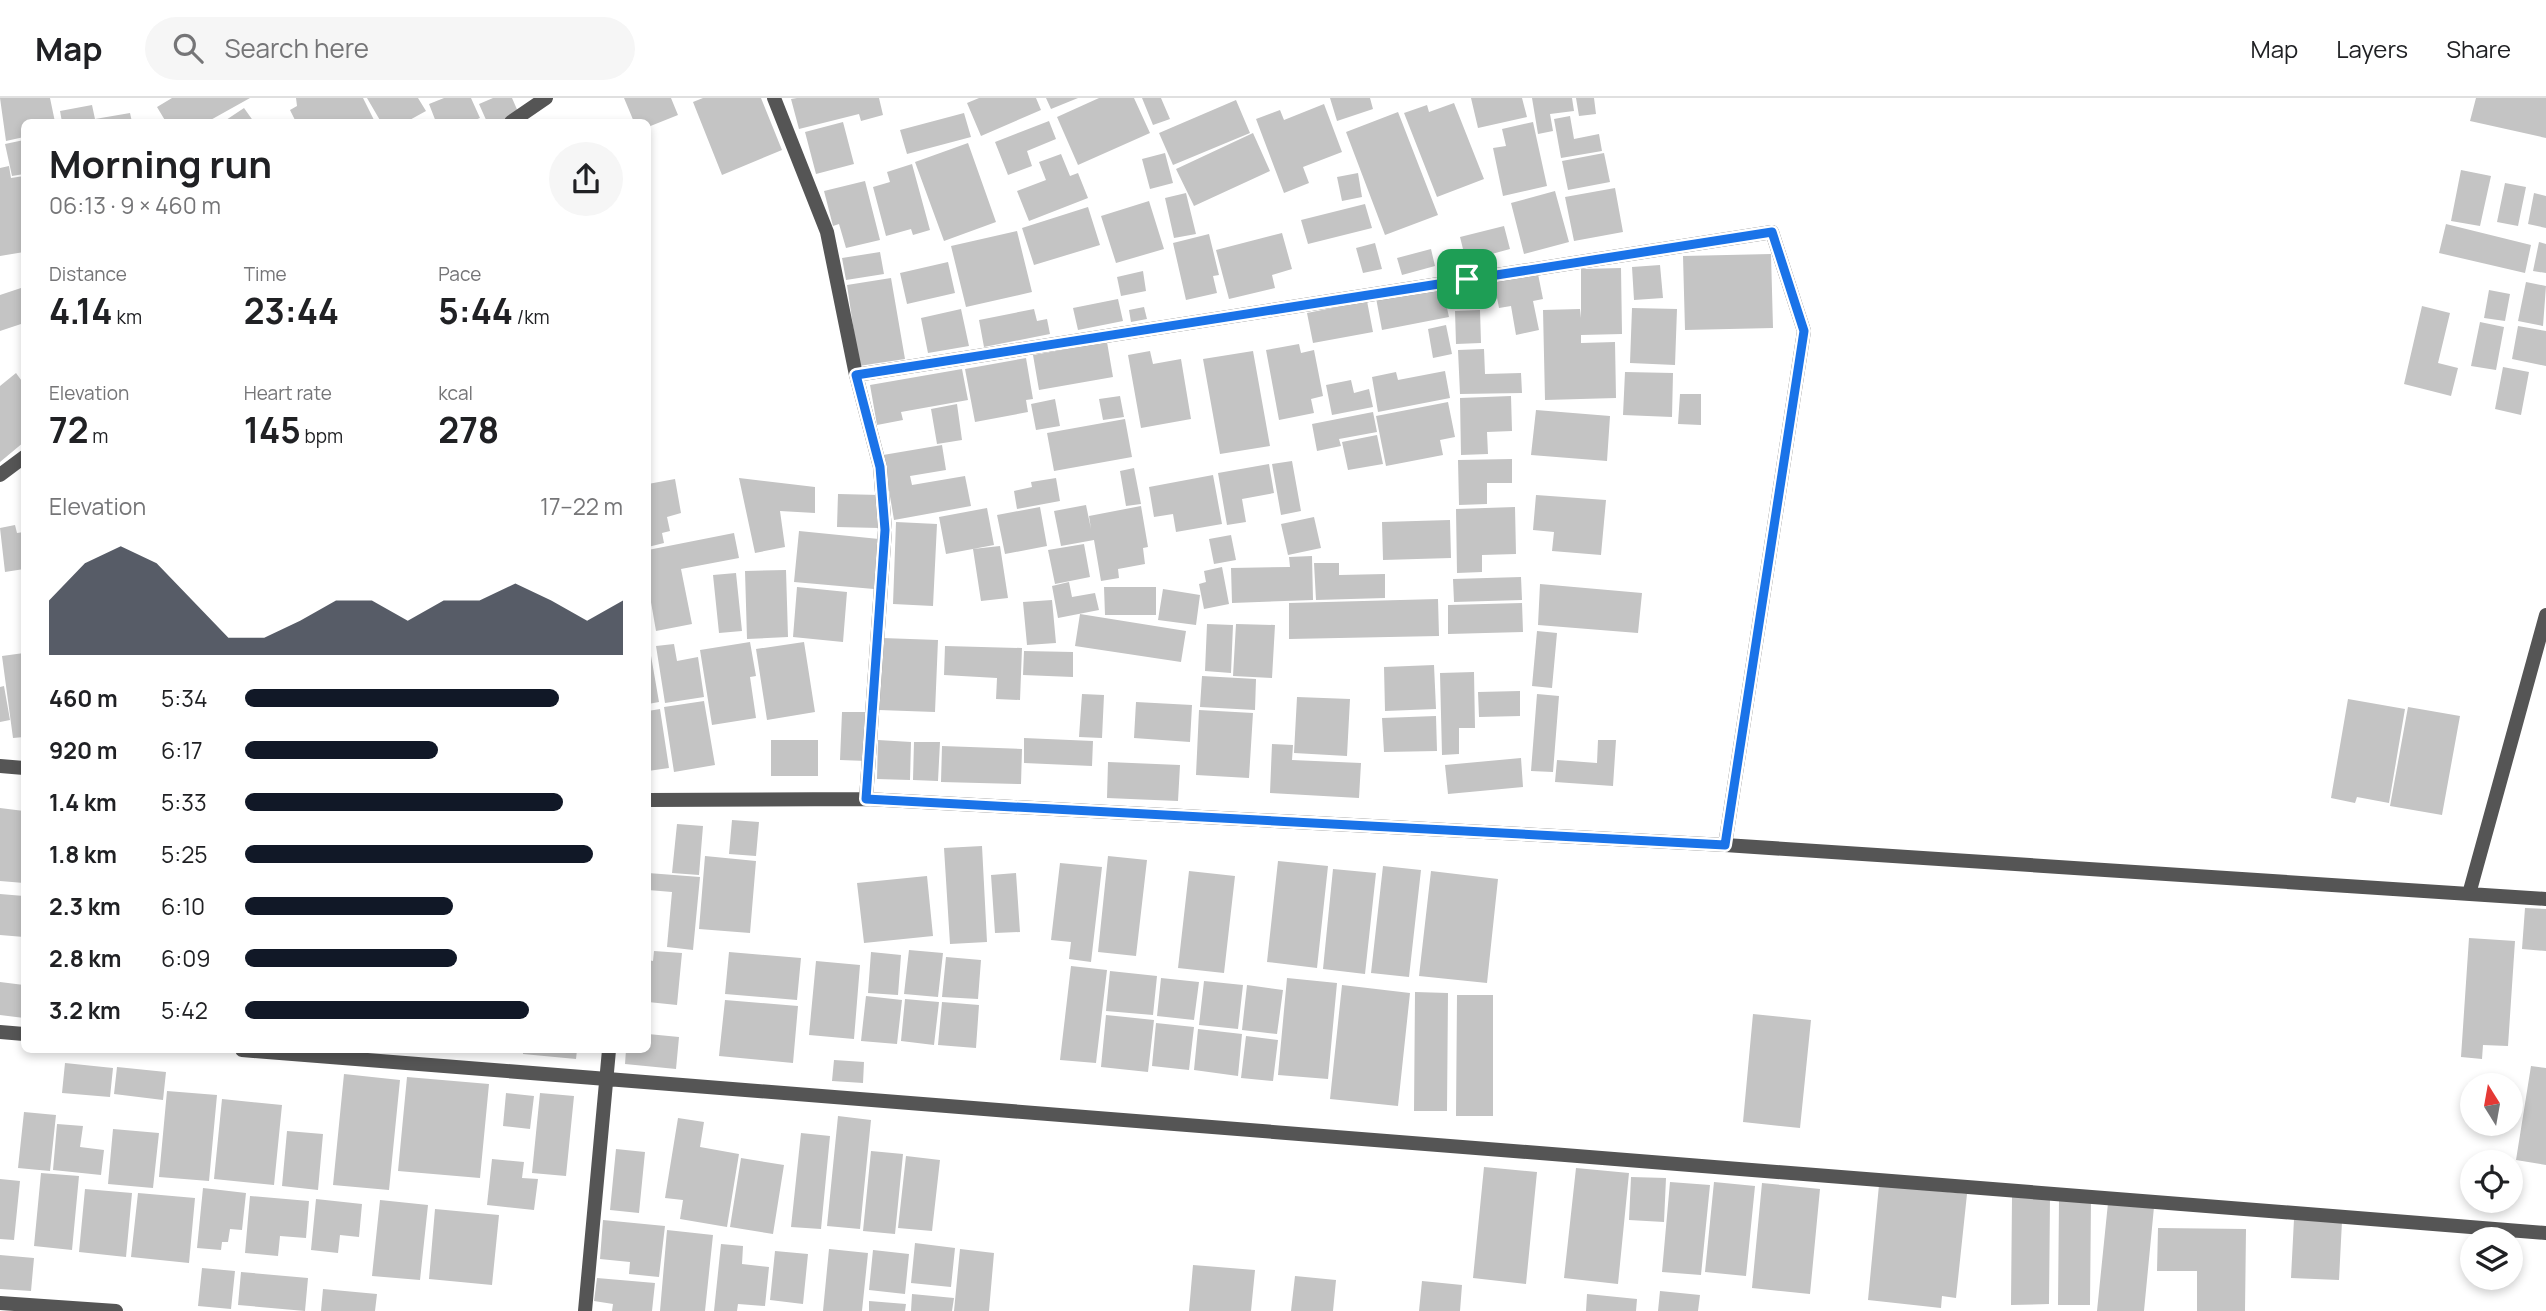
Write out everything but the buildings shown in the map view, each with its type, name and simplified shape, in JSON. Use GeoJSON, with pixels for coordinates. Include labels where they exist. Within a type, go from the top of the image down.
{"type":"FeatureCollection","features":[{"type":"Feature","properties":{"kind":"street"},"geometry":{"type":"LineString","coordinates":[[515,119],[546,98]]}},
{"type":"Feature","properties":{"kind":"street"},"geometry":{"type":"LineString","coordinates":[[774,98],[827,232],[856,375],[880,467],[885,530],[866,799]]}},
{"type":"Feature","properties":{"kind":"street"},"geometry":{"type":"LineString","coordinates":[[856,375],[1772,232],[1804,331],[1725,845]]}},
{"type":"Feature","properties":{"kind":"street"},"geometry":{"type":"LineString","coordinates":[[0,475],[21,459]]}},
{"type":"Feature","properties":{"kind":"street"},"geometry":{"type":"LineString","coordinates":[[2469,894],[2546,615]]}},
{"type":"Feature","properties":{"kind":"street"},"geometry":{"type":"LineString","coordinates":[[0,766],[21,768]]}},
{"type":"Feature","properties":{"kind":"street"},"geometry":{"type":"LineString","coordinates":[[651,800],[866,799],[1725,845],[2546,899]]}},
{"type":"Feature","properties":{"kind":"street"},"geometry":{"type":"LineString","coordinates":[[0,1032],[21,1034]]}},
{"type":"Feature","properties":{"kind":"street"},"geometry":{"type":"LineString","coordinates":[[282,1053],[2546,1233]]}},
{"type":"Feature","properties":{"kind":"street"},"geometry":{"type":"LineString","coordinates":[[585,1311],[609,1053]]}},
{"type":"Feature","properties":{"kind":"street"},"geometry":{"type":"LineString","coordinates":[[0,1303],[116,1311]]}},
{"type":"Feature","properties":{"kind":"route"},"geometry":{"type":"LineString","coordinates":[[1772,232],[1804,331],[1725,845],[866,799],[885,530],[880,467],[856,375],[1467,279],[1772,232]]}}]}
